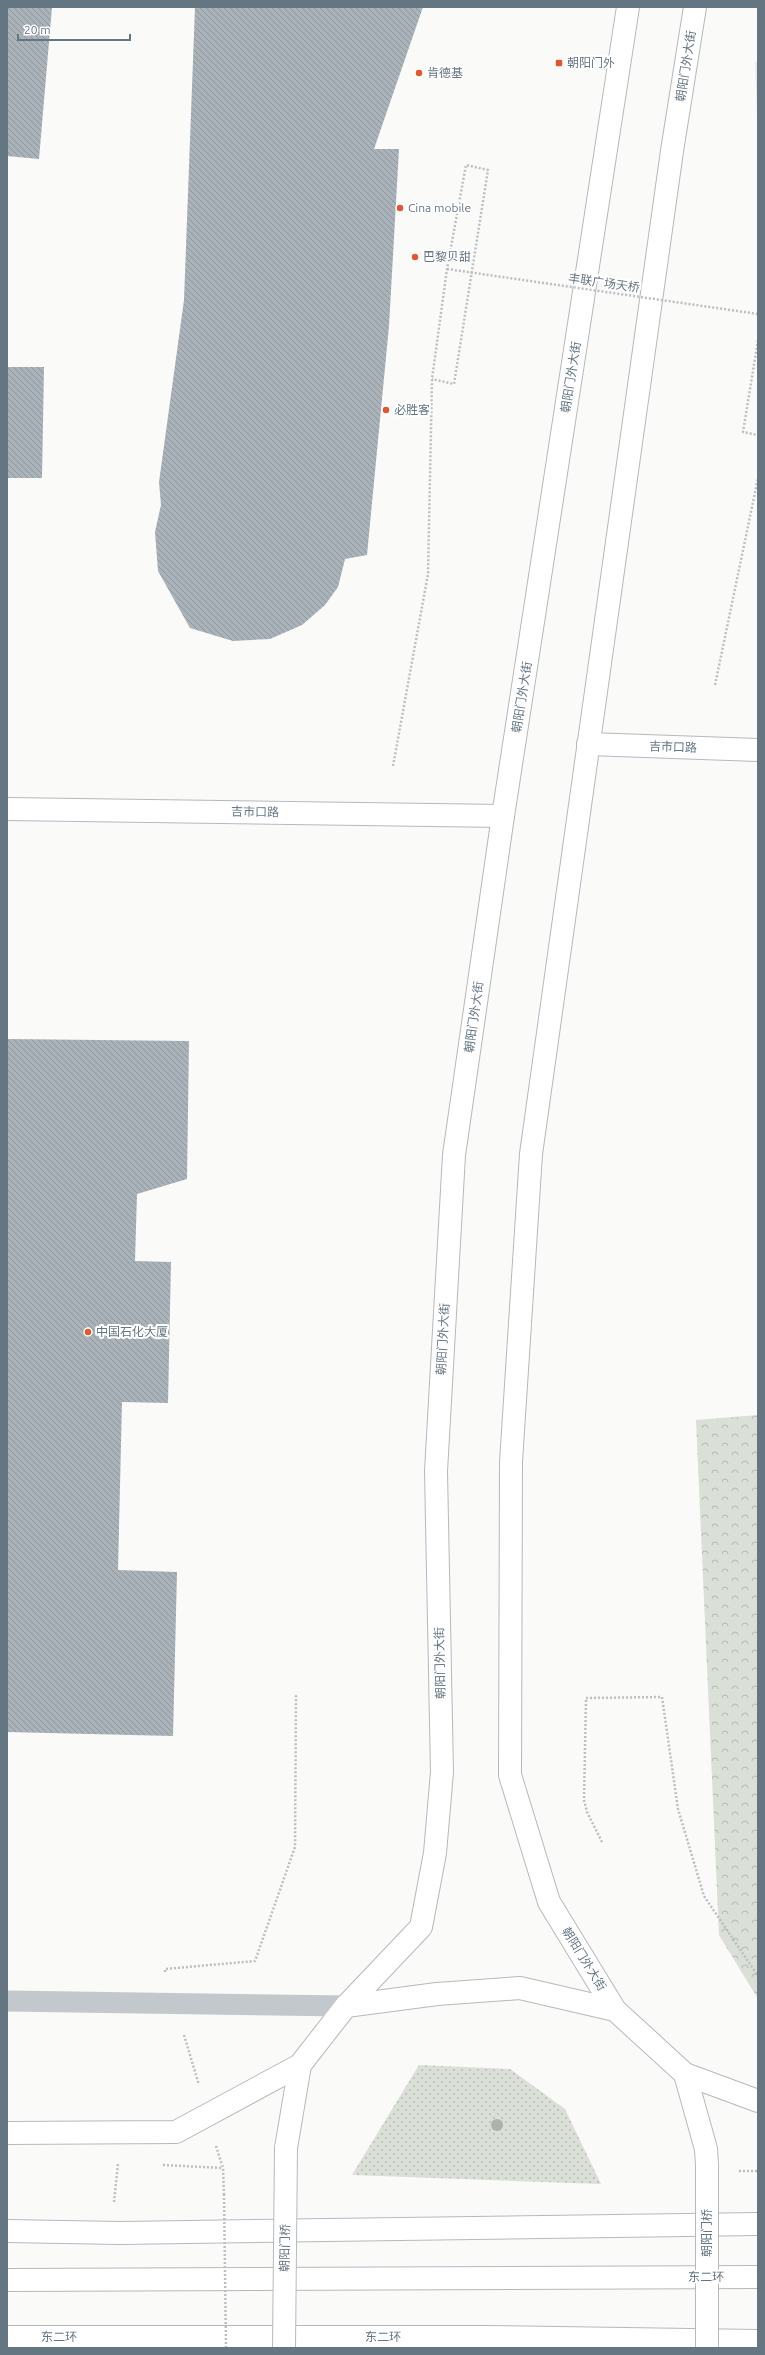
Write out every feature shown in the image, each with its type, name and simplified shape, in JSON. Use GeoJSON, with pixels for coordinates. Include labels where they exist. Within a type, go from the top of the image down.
{"type":"FeatureCollection","features":[{"type":"Feature","properties":{"kind":"main road","name":"朝阳门外大街"},"geometry":{"type":"LineString","coordinates":[[300,2065],[346,2006],[421,1927],[435,1853],[442,1772],[436,1470],[454,1155],[503,816],[628,7]]}},
{"type":"Feature","properties":{"kind":"main road","name":"朝阳门外大街"},"geometry":{"type":"LineString","coordinates":[[616,2010],[548,1902],[510,1775],[510,1462],[531,1154],[588,744],[695,7]]}},
{"type":"Feature","properties":{"kind":"main road","name":"吉市口路"},"geometry":{"type":"LineString","coordinates":[[588,744],[758,750]]}},
{"type":"Feature","properties":{"kind":"main road","name":"吉市口路"},"geometry":{"type":"LineString","coordinates":[[7,809],[503,816]]}},
{"type":"Feature","properties":{"kind":"main road"},"geometry":{"type":"LineString","coordinates":[[346,2006],[437,1994],[520,1988],[616,2010],[685,2074],[758,2101]]}},
{"type":"Feature","properties":{"kind":"main road"},"geometry":{"type":"LineString","coordinates":[[7,2133],[176,2132],[300,2065]]}},
{"type":"Feature","properties":{"kind":"main road","name":"朝阳门桥"},"geometry":{"type":"LineString","coordinates":[[284,2348],[286,2148],[300,2065]]}},
{"type":"Feature","properties":{"kind":"main road","name":"朝阳门桥"},"geometry":{"type":"LineString","coordinates":[[685,2074],[706,2149],[708,2166],[707,2348]]}},
{"type":"Feature","properties":{"kind":"main road"},"geometry":{"type":"LineString","coordinates":[[7,2231],[111,2233],[758,2224]]}},
{"type":"Feature","properties":{"kind":"main road","name":"东二环"},"geometry":{"type":"LineString","coordinates":[[7,2280],[758,2277]]}},
{"type":"Feature","properties":{"kind":"main road","name":"东二环"},"geometry":{"type":"LineString","coordinates":[[7,2337],[487,2337],[758,2341]]}},
{"type":"Feature","properties":{"kind":"lane"},"geometry":{"type":"LineString","coordinates":[[7,2001],[346,2006]]}},
{"type":"Feature","properties":{"kind":"path"},"geometry":{"type":"LineString","coordinates":[[393,766],[428,574],[432,379],[447,270],[466,165],[488,170],[454,384],[432,379]]}},
{"type":"Feature","properties":{"kind":"path","name":"丰联广场天桥"},"geometry":{"type":"LineString","coordinates":[[447,270],[758,314]]}},
{"type":"Feature","properties":{"kind":"path"},"geometry":{"type":"LineString","coordinates":[[758,340],[743,432],[758,435]]}},
{"type":"Feature","properties":{"kind":"path"},"geometry":{"type":"LineString","coordinates":[[715,685],[758,478]]}},
{"type":"Feature","properties":{"kind":"path"},"geometry":{"type":"LineString","coordinates":[[165,1969],[255,1961],[295,1847],[296,1694]]}},
{"type":"Feature","properties":{"kind":"path"},"geometry":{"type":"LineString","coordinates":[[602,1842],[587,1812],[584,1800],[586,1698],[662,1697],[678,1809],[704,1896],[758,1976]]}},
{"type":"Feature","properties":{"kind":"path"},"geometry":{"type":"LineString","coordinates":[[111,2233],[118,2164],[126,2164]]}},
{"type":"Feature","properties":{"kind":"path"},"geometry":{"type":"LineString","coordinates":[[156,2165],[223,2168]]}},
{"type":"Feature","properties":{"kind":"path"},"geometry":{"type":"LineString","coordinates":[[224,2194],[226,2348]]}},
{"type":"Feature","properties":{"kind":"shaded area"},"geometry":{"type":"Polygon","coordinates":[[[755,62],[758,62],[758,144],[755,62]]]}},
{"type":"Feature","properties":{"kind":"green space"},"geometry":{"type":"Polygon","coordinates":[[[758,1415],[758,1999],[719,1935],[696,1420],[758,1415]]]}},
{"type":"Feature","properties":{"kind":"green space"},"geometry":{"type":"Polygon","coordinates":[[[419,2065],[510,2069],[565,2109],[601,2184],[352,2175],[419,2065]]]}},
{"type":"Feature","properties":{"kind":"building"},"geometry":{"type":"Polygon","coordinates":[[[7,7],[52,7],[39,159],[7,156],[7,7]]]}},
{"type":"Feature","properties":{"kind":"building"},"geometry":{"type":"Polygon","coordinates":[[[195,7],[423,7],[374,149],[399,149],[389,326],[367,555],[345,559],[338,587],[325,605],[302,625],[270,639],[233,641],[190,628],[158,571],[155,532],[161,505],[159,482],[184,300],[195,7]]]}},
{"type":"Feature","properties":{"kind":"building"},"geometry":{"type":"Polygon","coordinates":[[[7,367],[44,367],[42,478],[7,478],[7,367]]]}},
{"type":"Feature","properties":{"kind":"building","name":"中国石化大厦"},"geometry":{"type":"Polygon","coordinates":[[[7,1039],[189,1041],[187,1179],[137,1194],[135,1261],[171,1262],[168,1403],[122,1402],[118,1570],[177,1572],[173,1736],[7,1732],[7,1039]]]}},
{"type":"Feature","properties":{"kind":"place","name":"朝阳门外"},"geometry":{"type":"Point","coordinates":[559,63]}},
{"type":"Feature","properties":{"kind":"place","name":"肯德基"},"geometry":{"type":"Point","coordinates":[419,73]}},
{"type":"Feature","properties":{"kind":"place","name":"Cina mobile"},"geometry":{"type":"Point","coordinates":[400,208]}},
{"type":"Feature","properties":{"kind":"place","name":"巴黎贝甜"},"geometry":{"type":"Point","coordinates":[415,257]}},
{"type":"Feature","properties":{"kind":"place","name":"必胜客"},"geometry":{"type":"Point","coordinates":[386,410]}},
{"type":"Feature","properties":{"kind":"place","name":"中国石化大厦"},"geometry":{"type":"Point","coordinates":[88,1332]}}]}
